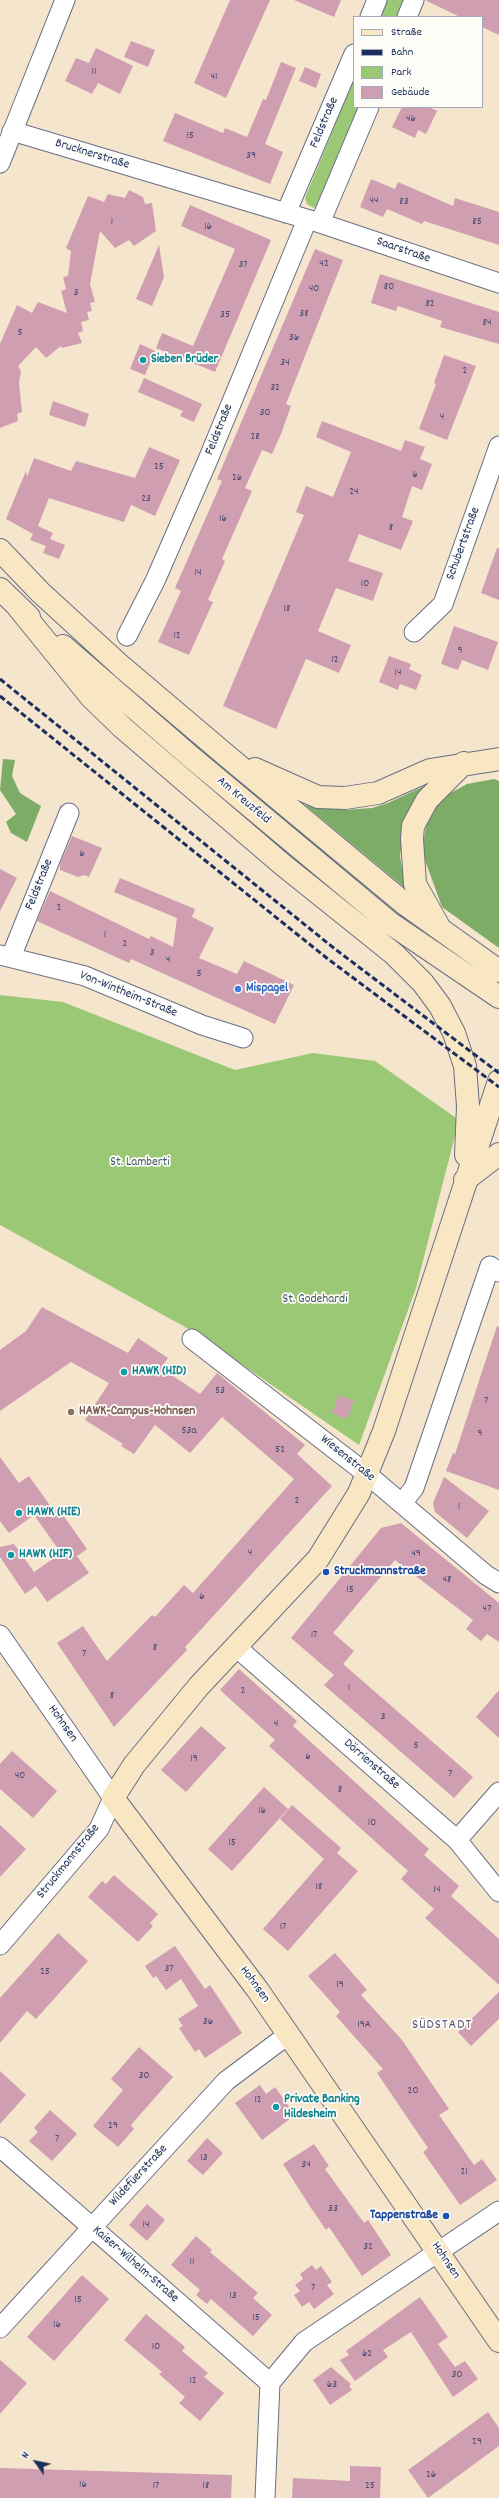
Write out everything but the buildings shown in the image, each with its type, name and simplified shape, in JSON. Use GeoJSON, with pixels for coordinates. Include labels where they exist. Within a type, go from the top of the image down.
{"type":"FeatureCollection","features":[{"type":"Feature","properties":{"kind":"main road","name":"Am Kreuzfeld"},"geometry":{"type":"LineString","coordinates":[[0,550],[40,592],[122,667],[226,756],[405,904],[499,971]]}},
{"type":"Feature","properties":{"kind":"main road","name":"Am Kreuzfeld"},"geometry":{"type":"LineString","coordinates":[[0,589],[18,607],[197,762],[390,923],[499,997]]}},
{"type":"Feature","properties":{"kind":"main road"},"geometry":{"type":"LineString","coordinates":[[18,607],[91,697],[123,728],[283,865],[394,954],[423,983],[440,1006],[454,1034],[465,1066],[468,1106],[465,1180]]}},
{"type":"Feature","properties":{"kind":"main road"},"geometry":{"type":"LineString","coordinates":[[226,756],[318,797],[345,798],[378,793],[430,770],[464,763],[499,760]]}},
{"type":"Feature","properties":{"kind":"main road"},"geometry":{"type":"LineString","coordinates":[[444,933],[415,884],[412,839],[413,826],[427,800],[464,763]]}},
{"type":"Feature","properties":{"kind":"main road"},"geometry":{"type":"LineString","coordinates":[[465,1180],[499,1081]]}},
{"type":"Feature","properties":{"kind":"main road"},"geometry":{"type":"LineString","coordinates":[[465,1180],[499,1154]]}},
{"type":"Feature","properties":{"kind":"main road","name":"Struckmannstraße"},"geometry":{"type":"LineString","coordinates":[[113,1798],[134,1765],[234,1646],[318,1558],[338,1530],[368,1475],[465,1180]]}},
{"type":"Feature","properties":{"kind":"main road","name":"Hohnsen"},"geometry":{"type":"LineString","coordinates":[[113,1798],[258,1989],[499,2341]]}},
{"type":"Feature","properties":{"kind":"street"},"geometry":{"type":"LineString","coordinates":[[0,163],[65,0]]}},
{"type":"Feature","properties":{"kind":"street"},"geometry":{"type":"LineString","coordinates":[[370,16],[377,0]]}},
{"type":"Feature","properties":{"kind":"street"},"geometry":{"type":"LineString","coordinates":[[407,16],[414,0]]}},
{"type":"Feature","properties":{"kind":"street","name":"Feldstraße"},"geometry":{"type":"LineString","coordinates":[[286,213],[353,56]]}},
{"type":"Feature","properties":{"kind":"street","name":"Feldstraße"},"geometry":{"type":"LineString","coordinates":[[127,636],[155,581],[314,221],[369,108]]}},
{"type":"Feature","properties":{"kind":"street","name":"Brucknerstraße"},"geometry":{"type":"LineString","coordinates":[[12,131],[314,221]]}},
{"type":"Feature","properties":{"kind":"street","name":"Saarstraße"},"geometry":{"type":"LineString","coordinates":[[314,221],[499,283]]}},
{"type":"Feature","properties":{"kind":"street","name":"Schubertstraße"},"geometry":{"type":"LineString","coordinates":[[414,632],[443,604],[499,446]]}},
{"type":"Feature","properties":{"kind":"street","name":"Feldstraße"},"geometry":{"type":"LineString","coordinates":[[5,956],[69,812]]}},
{"type":"Feature","properties":{"kind":"street","name":"Von-Wintheim-Straße"},"geometry":{"type":"LineString","coordinates":[[5,956],[85,976],[202,1025],[243,1038]]}},
{"type":"Feature","properties":{"kind":"street"},"geometry":{"type":"LineString","coordinates":[[402,1504],[414,1488],[494,1269]]}},
{"type":"Feature","properties":{"kind":"street","name":"Wiesenstraße"},"geometry":{"type":"LineString","coordinates":[[192,1339],[368,1475],[499,1583]]}},
{"type":"Feature","properties":{"kind":"street","name":"Hohnsen"},"geometry":{"type":"LineString","coordinates":[[0,1635],[113,1798]]}},
{"type":"Feature","properties":{"kind":"street","name":"Dörrienstraße"},"geometry":{"type":"LineString","coordinates":[[234,1646],[457,1840],[499,1892]]}},
{"type":"Feature","properties":{"kind":"street"},"geometry":{"type":"LineString","coordinates":[[457,1840],[499,1792]]}},
{"type":"Feature","properties":{"kind":"street","name":"Struckmannstraße"},"geometry":{"type":"LineString","coordinates":[[0,1944],[98,1829],[113,1798]]}},
{"type":"Feature","properties":{"kind":"street","name":"Wildefüerstraße"},"geometry":{"type":"LineString","coordinates":[[0,2328],[226,2081],[289,2034]]}},
{"type":"Feature","properties":{"kind":"street","name":"Kaiser-Wilhelm-Straße"},"geometry":{"type":"LineString","coordinates":[[0,2147],[270,2383]]}},
{"type":"Feature","properties":{"kind":"street"},"geometry":{"type":"LineString","coordinates":[[265,2498],[270,2383],[304,2342],[499,2211]]}},
{"type":"Feature","properties":{"kind":"green space"},"geometry":{"type":"Polygon","coordinates":[[[386,0],[404,0],[397,16],[379,16],[386,0]]]}},
{"type":"Feature","properties":{"kind":"green space"},"geometry":{"type":"Polygon","coordinates":[[[353,81],[353,108],[360,108],[319,206],[314,208],[307,204],[305,198],[353,81]]]}},
{"type":"Feature","properties":{"kind":"green space"},"geometry":{"type":"Polygon","coordinates":[[[3,759],[15,760],[12,776],[20,793],[41,806],[27,842],[11,833],[6,822],[16,814],[0,790],[3,759]]]}},
{"type":"Feature","properties":{"kind":"green space"},"geometry":{"type":"Polygon","coordinates":[[[494,779],[499,781],[499,948],[442,907],[422,852],[427,820],[443,797],[467,784],[494,779]]]}},
{"type":"Feature","properties":{"kind":"green space"},"geometry":{"type":"Polygon","coordinates":[[[435,781],[402,842],[400,856],[405,888],[305,805],[345,810],[372,808],[388,803],[435,781]]]}},
{"type":"Feature","properties":{"kind":"green space"},"geometry":{"type":"Polygon","coordinates":[[[0,995],[63,1002],[235,1070],[313,1053],[375,1061],[459,1120],[416,1288],[359,1445],[196,1333],[0,1225],[0,995]]]}},
{"type":"Feature","properties":{"kind":"railway"},"geometry":{"type":"LineString","coordinates":[[0,679],[335,949],[499,1073]]}},
{"type":"Feature","properties":{"kind":"railway"},"geometry":{"type":"LineString","coordinates":[[0,696],[328,959],[499,1087]]}},
{"type":"Feature","properties":{"kind":"place","name":"Sieben Brüder"},"geometry":{"type":"Point","coordinates":[143,360]}},
{"type":"Feature","properties":{"kind":"place","name":"Mispagel"},"geometry":{"type":"Point","coordinates":[238,989]}},
{"type":"Feature","properties":{"kind":"place","name":"HAWK (HID)"},"geometry":{"type":"Point","coordinates":[124,1372]}},
{"type":"Feature","properties":{"kind":"place","name":"HAWK-Campus-Hohnsen"},"geometry":{"type":"Point","coordinates":[71,1412]}},
{"type":"Feature","properties":{"kind":"place","name":"HAWK (HIE)"},"geometry":{"type":"Point","coordinates":[19,1513]}},
{"type":"Feature","properties":{"kind":"place","name":"HAWK (HIF)"},"geometry":{"type":"Point","coordinates":[11,1555]}},
{"type":"Feature","properties":{"kind":"place","name":"Struckmannstraße"},"geometry":{"type":"Point","coordinates":[326,1572]}},
{"type":"Feature","properties":{"kind":"place","name":"Private Banking Hildesheim"},"geometry":{"type":"Point","coordinates":[276,2107]}},
{"type":"Feature","properties":{"kind":"place","name":"Tappenstraße"},"geometry":{"type":"Point","coordinates":[446,2216]}},
{"type":"Feature","properties":{"kind":"district","name":"SÜDSTADT"},"geometry":{"type":"Point","coordinates":[442,2026]}},
{"type":"Feature","properties":{"kind":"park label","name":"St. Lamberti"},"geometry":{"type":"Point","coordinates":[140,1163]}},
{"type":"Feature","properties":{"kind":"park label","name":"St. Godehardi"},"geometry":{"type":"Point","coordinates":[315,1300]}}]}
